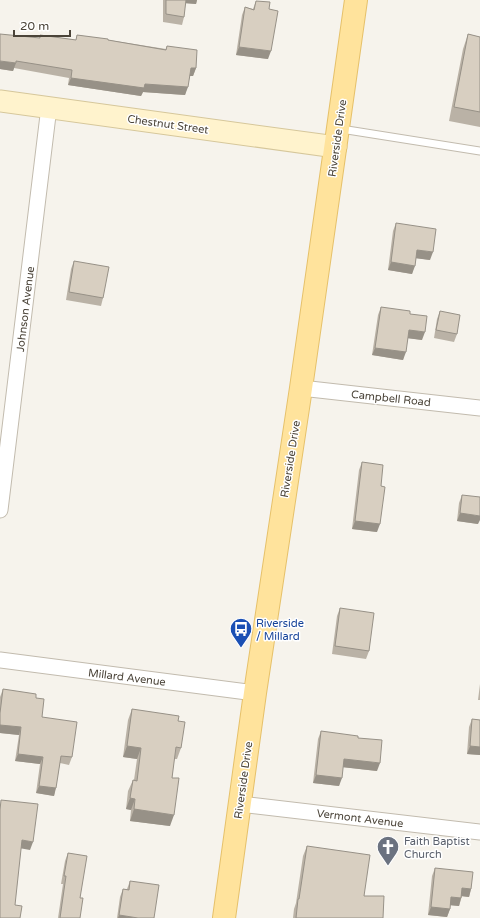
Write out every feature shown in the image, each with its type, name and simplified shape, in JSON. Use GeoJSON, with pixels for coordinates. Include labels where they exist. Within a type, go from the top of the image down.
{"type":"FeatureCollection","features":[{"type":"Feature","properties":{"kind":"main road","name":"Riverside Drive"},"geometry":{"type":"LineString","coordinates":[[224,918],[255,693],[301,388],[356,0]]}},
{"type":"Feature","properties":{"kind":"street","name":"Chestnut Street"},"geometry":{"type":"LineString","coordinates":[[0,101],[337,138]]}},
{"type":"Feature","properties":{"kind":"street","name":"Johnson Avenue"},"geometry":{"type":"LineString","coordinates":[[0,510],[49,107]]}},
{"type":"Feature","properties":{"kind":"street","name":"Campbell Road"},"geometry":{"type":"LineString","coordinates":[[301,388],[480,408]]}},
{"type":"Feature","properties":{"kind":"street","name":"Millard Avenue"},"geometry":{"type":"LineString","coordinates":[[0,660],[255,693]]}},
{"type":"Feature","properties":{"kind":"street","name":"Vermont Avenue"},"geometry":{"type":"LineString","coordinates":[[240,804],[480,832]]}},
{"type":"Feature","properties":{"kind":"lane"},"geometry":{"type":"LineString","coordinates":[[337,138],[480,151]]}},
{"type":"Feature","properties":{"kind":"building"},"geometry":{"type":"Polygon","coordinates":[[[166,0],[186,0],[184,17],[166,14],[166,0]]]}},
{"type":"Feature","properties":{"kind":"building"},"geometry":{"type":"Polygon","coordinates":[[[256,1],[270,2],[269,9],[278,11],[271,51],[239,47],[245,7],[254,10],[256,1]]]}},
{"type":"Feature","properties":{"kind":"building"},"geometry":{"type":"Polygon","coordinates":[[[0,34],[40,38],[40,35],[76,40],[77,35],[108,39],[166,50],[167,46],[197,50],[196,68],[191,68],[188,87],[145,84],[144,88],[71,78],[72,70],[16,61],[16,63],[0,61],[0,34]]]}},
{"type":"Feature","properties":{"kind":"building"},"geometry":{"type":"Polygon","coordinates":[[[468,34],[480,37],[480,112],[454,107],[468,34]]]}},
{"type":"Feature","properties":{"kind":"building"},"geometry":{"type":"Polygon","coordinates":[[[396,223],[436,229],[433,252],[417,250],[415,266],[391,262],[396,223]]]}},
{"type":"Feature","properties":{"kind":"building"},"geometry":{"type":"Polygon","coordinates":[[[74,261],[109,267],[103,298],[69,292],[74,261]]]}},
{"type":"Feature","properties":{"kind":"building"},"geometry":{"type":"Polygon","coordinates":[[[381,307],[410,311],[410,314],[427,316],[425,332],[409,330],[406,352],[375,348],[381,307]]]}},
{"type":"Feature","properties":{"kind":"building"},"geometry":{"type":"Polygon","coordinates":[[[440,311],[460,315],[457,334],[436,330],[440,311]]]}},
{"type":"Feature","properties":{"kind":"building"},"geometry":{"type":"Polygon","coordinates":[[[362,462],[383,465],[381,486],[385,487],[380,524],[355,521],[362,462]]]}},
{"type":"Feature","properties":{"kind":"building"},"geometry":{"type":"Polygon","coordinates":[[[462,495],[480,497],[480,516],[460,513],[462,495]]]}},
{"type":"Feature","properties":{"kind":"building"},"geometry":{"type":"Polygon","coordinates":[[[340,608],[374,613],[369,651],[335,646],[340,608]]]}},
{"type":"Feature","properties":{"kind":"building"},"geometry":{"type":"Polygon","coordinates":[[[3,689],[36,694],[36,698],[44,699],[42,717],[77,722],[72,757],[61,756],[56,788],[39,786],[43,757],[18,754],[21,727],[0,725],[3,689]]]}},
{"type":"Feature","properties":{"kind":"building"},"geometry":{"type":"Polygon","coordinates":[[[132,709],[179,716],[178,721],[185,722],[181,748],[176,747],[172,778],[179,778],[174,815],[134,809],[135,799],[130,798],[133,780],[137,781],[141,748],[127,746],[132,709]]]}},
{"type":"Feature","properties":{"kind":"building"},"geometry":{"type":"Polygon","coordinates":[[[472,719],[480,720],[480,747],[470,746],[472,719]]]}},
{"type":"Feature","properties":{"kind":"building"},"geometry":{"type":"Polygon","coordinates":[[[321,731],[358,736],[358,738],[382,740],[380,763],[344,759],[342,778],[316,775],[321,731]]]}},
{"type":"Feature","properties":{"kind":"building"},"geometry":{"type":"Polygon","coordinates":[[[1,800],[38,804],[33,842],[22,840],[15,905],[22,906],[20,918],[0,918],[1,800]]]}},
{"type":"Feature","properties":{"kind":"building"},"geometry":{"type":"Polygon","coordinates":[[[307,846],[370,855],[364,896],[384,896],[383,918],[296,918],[307,846]]]}},
{"type":"Feature","properties":{"kind":"building"},"geometry":{"type":"Polygon","coordinates":[[[68,853],[87,856],[80,898],[83,898],[80,918],[60,918],[68,853]]]}},
{"type":"Feature","properties":{"kind":"building"},"geometry":{"type":"Polygon","coordinates":[[[435,868],[473,872],[471,889],[462,888],[461,898],[451,897],[450,909],[431,907],[435,868]]]}},
{"type":"Feature","properties":{"kind":"building"},"geometry":{"type":"Polygon","coordinates":[[[130,881],[159,885],[154,918],[138,918],[119,915],[123,889],[129,890],[130,881]]]}},
{"type":"Feature","properties":{"kind":"place","name":"Riverside / Millard"},"geometry":{"type":"Point","coordinates":[241,648]}},
{"type":"Feature","properties":{"kind":"place","name":"Faith Baptist Church"},"geometry":{"type":"Point","coordinates":[388,866]}}]}
